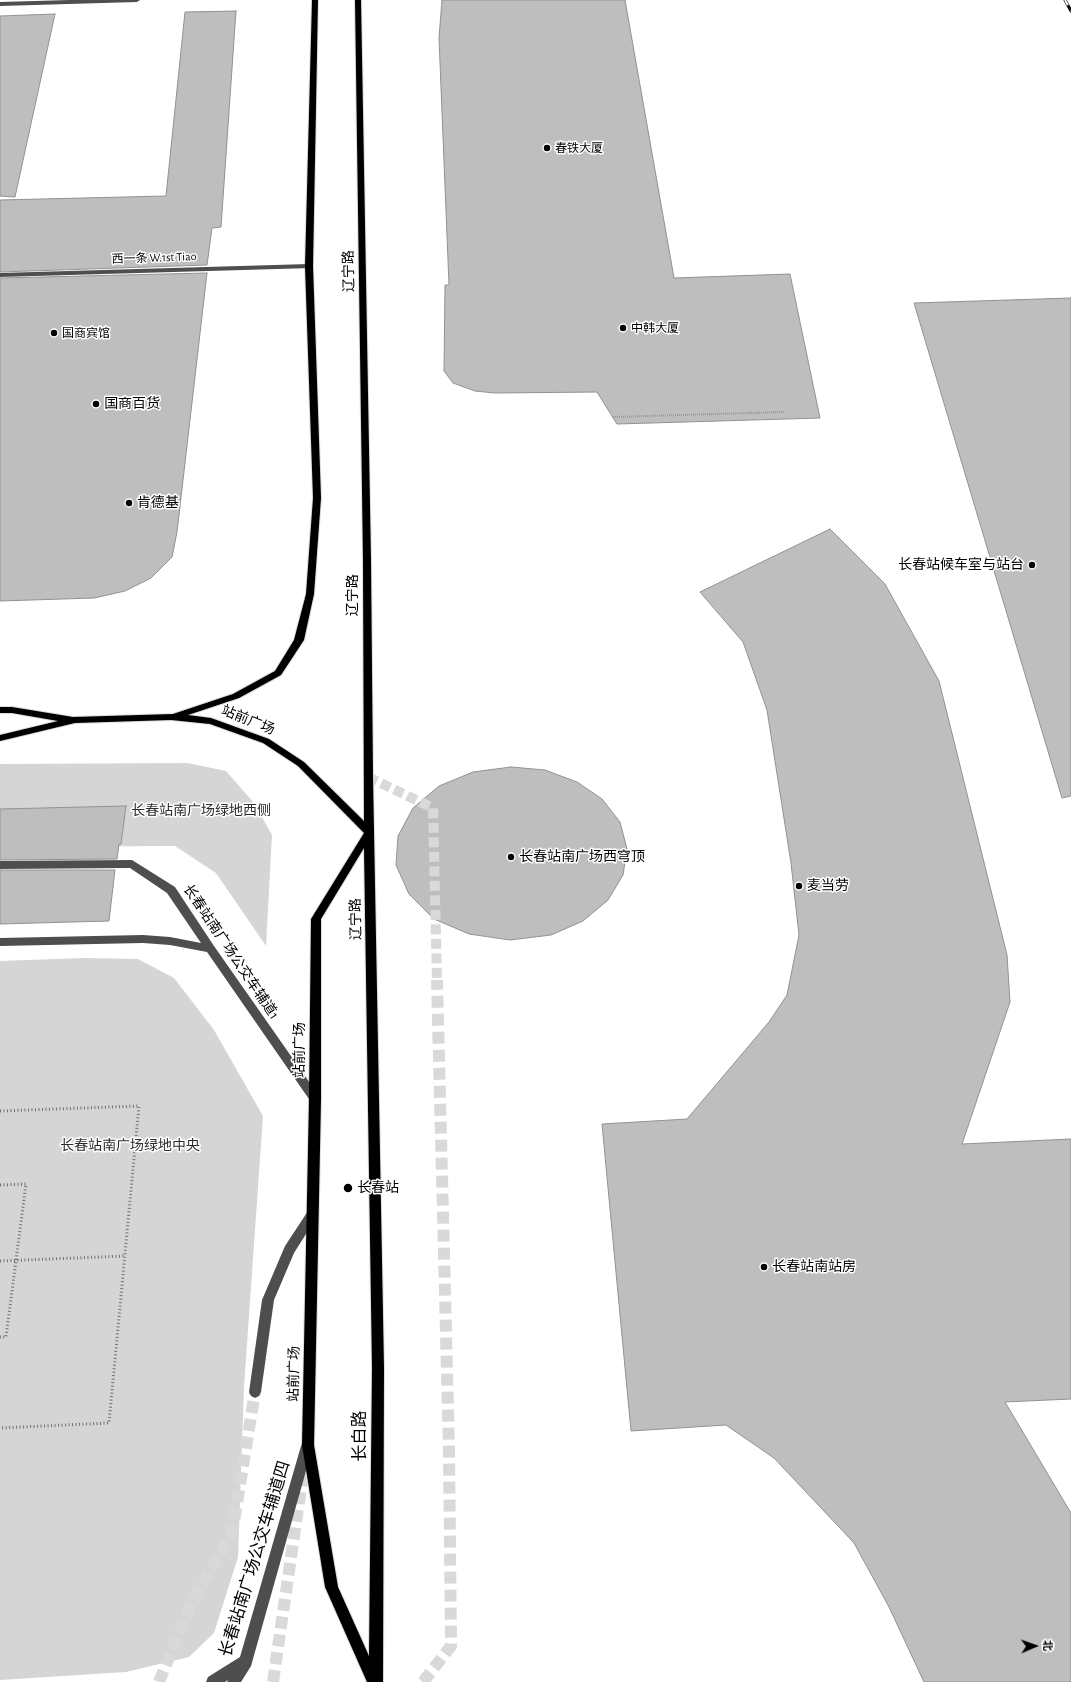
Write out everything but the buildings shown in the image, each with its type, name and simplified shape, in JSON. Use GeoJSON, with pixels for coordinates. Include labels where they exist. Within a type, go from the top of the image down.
{"type":"FeatureCollection","features":[{"type":"Feature","properties":{"kind":"main road"},"geometry":{"type":"LineString","coordinates":[[171,717],[236,696],[278,673],[299,640],[310,594],[316,498],[309,266],[315,0]]}},
{"type":"Feature","properties":{"kind":"main road","name":"辽宁路"},"geometry":{"type":"LineString","coordinates":[[358,0],[375,1190]]}},
{"type":"Feature","properties":{"kind":"main road"},"geometry":{"type":"LineString","coordinates":[[0,710],[12,710],[74,720]]}},
{"type":"Feature","properties":{"kind":"main road","name":"站前广场"},"geometry":{"type":"LineString","coordinates":[[0,738],[74,720],[171,717],[211,721],[266,742],[301,764],[369,832],[316,919],[315,1099],[308,1445],[332,1588],[375,1682]]}},
{"type":"Feature","properties":{"kind":"main road","name":"长白路"},"geometry":{"type":"LineString","coordinates":[[375,1190],[378,1368],[375,1682]]}},
{"type":"Feature","properties":{"kind":"street"},"geometry":{"type":"LineString","coordinates":[[0,4],[137,0]]}},
{"type":"Feature","properties":{"kind":"street","name":"西一条 W.1st Tiao"},"geometry":{"type":"LineString","coordinates":[[0,275],[309,266]]}},
{"type":"Feature","properties":{"kind":"street","name":"长春站南广场公交车辅道1"},"geometry":{"type":"LineString","coordinates":[[0,864],[132,864],[171,890],[210,949],[315,1099]]}},
{"type":"Feature","properties":{"kind":"street"},"geometry":{"type":"LineString","coordinates":[[0,942],[143,939],[170,941],[210,949]]}},
{"type":"Feature","properties":{"kind":"street"},"geometry":{"type":"LineString","coordinates":[[255,1392],[268,1300],[289,1250],[312,1215]]}},
{"type":"Feature","properties":{"kind":"street","name":"长春站南广场公交车辅道四"},"geometry":{"type":"LineString","coordinates":[[234,1682],[246,1662],[308,1445]]}},
{"type":"Feature","properties":{"kind":"street"},"geometry":{"type":"LineString","coordinates":[[213,1682],[246,1662]]}},
{"type":"Feature","properties":{"kind":"path"},"geometry":{"type":"LineString","coordinates":[[612,417],[784,412]]}},
{"type":"Feature","properties":{"kind":"path"},"geometry":{"type":"LineString","coordinates":[[0,1111],[140,1106],[109,1423],[0,1428]]}},
{"type":"Feature","properties":{"kind":"path"},"geometry":{"type":"LineString","coordinates":[[0,1185],[26,1184],[6,1337],[0,1338]]}},
{"type":"Feature","properties":{"kind":"path"},"geometry":{"type":"LineString","coordinates":[[0,1261],[125,1256]]}},
{"type":"Feature","properties":{"kind":"green space","name":"长春站南广场绿地西侧"},"geometry":{"type":"Polygon","coordinates":[[[187,763],[226,771],[254,803],[272,835],[266,946],[216,873],[175,846],[0,847],[0,764],[187,763]]]}},
{"type":"Feature","properties":{"kind":"green space","name":"长春站南广场绿地中央"},"geometry":{"type":"Polygon","coordinates":[[[84,958],[138,959],[174,978],[214,1030],[263,1116],[244,1387],[238,1557],[214,1633],[189,1657],[126,1672],[0,1680],[0,961],[84,958]]]}},
{"type":"Feature","properties":{"kind":"tunnel"},"geometry":{"type":"LineString","coordinates":[[368,777],[433,808],[437,981]]}},
{"type":"Feature","properties":{"kind":"tunnel"},"geometry":{"type":"LineString","coordinates":[[423,1682],[451,1646],[449,1450],[437,980]]}},
{"type":"Feature","properties":{"kind":"tunnel"},"geometry":{"type":"LineString","coordinates":[[159,1682],[192,1601],[232,1534],[255,1392]]}},
{"type":"Feature","properties":{"kind":"tunnel"},"geometry":{"type":"LineString","coordinates":[[273,1682],[303,1474]]}},
{"type":"Feature","properties":{"kind":"railway"},"geometry":{"type":"LineString","coordinates":[[1065,0],[1071,11]]}},
{"type":"Feature","properties":{"kind":"place","name":"春铁大厦"},"geometry":{"type":"Point","coordinates":[547,148]}},
{"type":"Feature","properties":{"kind":"place","name":"中韩大厦"},"geometry":{"type":"Point","coordinates":[623,328]}},
{"type":"Feature","properties":{"kind":"place","name":"国商宾馆"},"geometry":{"type":"Point","coordinates":[54,333]}},
{"type":"Feature","properties":{"kind":"place","name":"国商百货"},"geometry":{"type":"Point","coordinates":[96,404]}},
{"type":"Feature","properties":{"kind":"place","name":"肯德基"},"geometry":{"type":"Point","coordinates":[129,503]}},
{"type":"Feature","properties":{"kind":"place","name":"长春站候车室与站台"},"geometry":{"type":"Point","coordinates":[1032,565]}},
{"type":"Feature","properties":{"kind":"place","name":"长春站南广场西穹顶"},"geometry":{"type":"Point","coordinates":[511,857]}},
{"type":"Feature","properties":{"kind":"place","name":"麦当劳"},"geometry":{"type":"Point","coordinates":[799,886]}},
{"type":"Feature","properties":{"kind":"place","name":"长春站"},"geometry":{"type":"Point","coordinates":[348,1188]}},
{"type":"Feature","properties":{"kind":"place","name":"长春站南站房"},"geometry":{"type":"Point","coordinates":[764,1267]}}]}
